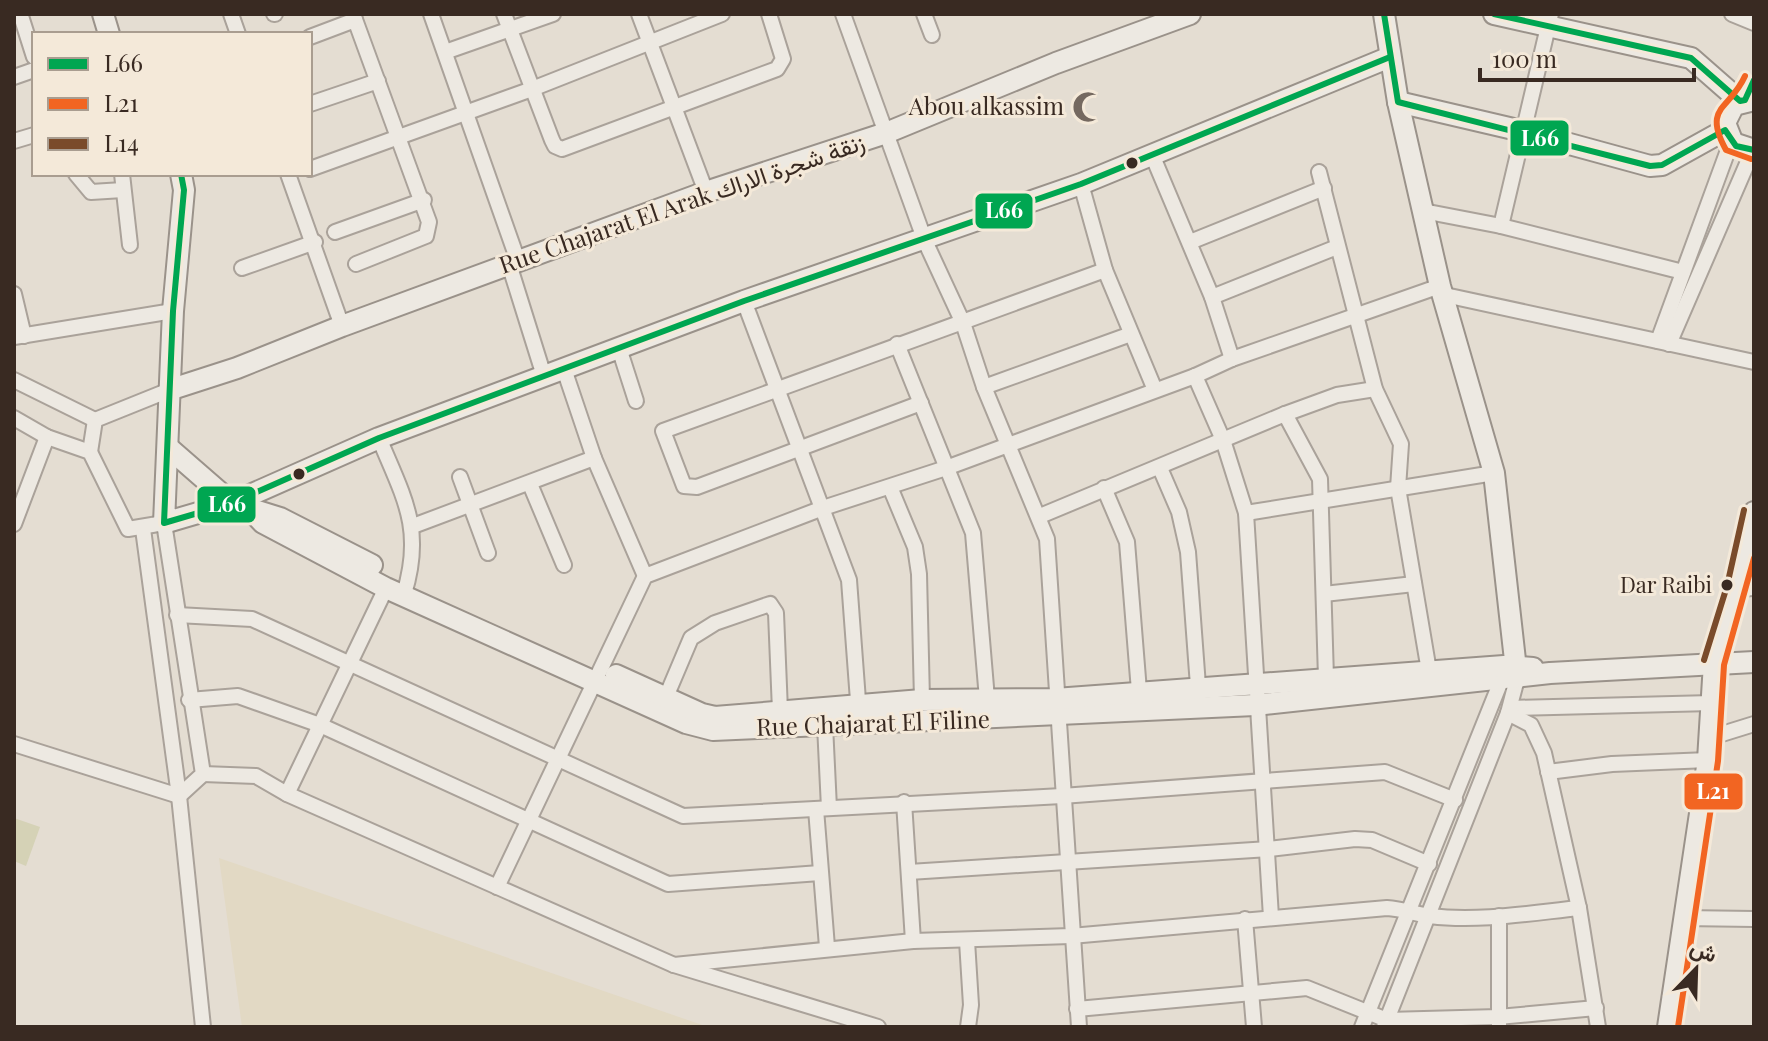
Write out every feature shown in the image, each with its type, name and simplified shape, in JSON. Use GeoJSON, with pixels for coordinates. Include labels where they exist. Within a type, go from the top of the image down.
{"type":"FeatureCollection","features":[{"type":"Feature","properties":{"kind":"street"},"geometry":{"type":"LineString","coordinates":[[431,14],[554,372],[645,576]]}},
{"type":"Feature","properties":{"kind":"street"},"geometry":{"type":"LineString","coordinates":[[504,14],[558,149],[780,66],[782,53],[769,14]]}},
{"type":"Feature","properties":{"kind":"street"},"geometry":{"type":"LineString","coordinates":[[445,52],[553,14]]}},
{"type":"Feature","properties":{"kind":"street"},"geometry":{"type":"LineString","coordinates":[[639,14],[706,192]]}},
{"type":"Feature","properties":{"kind":"street"},"geometry":{"type":"LineString","coordinates":[[312,168],[532,89],[722,14]]}},
{"type":"Feature","properties":{"kind":"street"},"geometry":{"type":"LineString","coordinates":[[843,14],[925,241],[963,323],[984,387],[1047,539],[1079,1027]]}},
{"type":"Feature","properties":{"kind":"street"},"geometry":{"type":"LineString","coordinates":[[924,14],[932,35]]}},
{"type":"Feature","properties":{"kind":"street","name":"Rue Chajarat El Arak زنقة شجرة الاراك"},"geometry":{"type":"LineString","coordinates":[[172,389],[237,368],[342,326],[706,192],[886,133],[1056,63],[1190,14]]}},
{"type":"Feature","properties":{"kind":"street"},"geometry":{"type":"LineString","coordinates":[[1384,14],[1398,102],[1423,211],[1494,473],[1512,645],[1509,710],[1386,1024]]}},
{"type":"Feature","properties":{"kind":"street"},"geometry":{"type":"LineString","coordinates":[[1494,14],[1550,20],[1691,58],[1746,100]]}},
{"type":"Feature","properties":{"kind":"street"},"geometry":{"type":"LineString","coordinates":[[1732,14],[1754,23]]}},
{"type":"Feature","properties":{"kind":"street"},"geometry":{"type":"LineString","coordinates":[[19,17],[32,52]]}},
{"type":"Feature","properties":{"kind":"street"},"geometry":{"type":"LineString","coordinates":[[312,36],[354,17],[424,200],[429,222],[426,236],[356,264]]}},
{"type":"Feature","properties":{"kind":"street"},"geometry":{"type":"LineString","coordinates":[[1501,226],[1550,20]]}},
{"type":"Feature","properties":{"kind":"street"},"geometry":{"type":"LineString","coordinates":[[95,420],[90,452],[128,529],[143,529],[240,505],[379,438],[744,301],[925,241],[1153,157],[1390,57]]}},
{"type":"Feature","properties":{"kind":"street"},"geometry":{"type":"LineString","coordinates":[[1664,343],[1683,272],[1728,136],[1728,112],[1746,100],[1754,80]]}},
{"type":"Feature","properties":{"kind":"street"},"geometry":{"type":"LineString","coordinates":[[312,103],[378,81]]}},
{"type":"Feature","properties":{"kind":"street"},"geometry":{"type":"LineString","coordinates":[[1398,102],[1522,131],[1650,166],[1662,165],[1728,136]]}},
{"type":"Feature","properties":{"kind":"street"},"geometry":{"type":"LineString","coordinates":[[1664,343],[1754,150],[1740,148],[1728,136]]}},
{"type":"Feature","properties":{"kind":"street"},"geometry":{"type":"LineString","coordinates":[[1153,157],[1212,297],[1232,359]]}},
{"type":"Feature","properties":{"kind":"street"},"geometry":{"type":"LineString","coordinates":[[1319,172],[1375,389],[1401,444],[1398,488],[1429,671]]}},
{"type":"Feature","properties":{"kind":"street"},"geometry":{"type":"LineString","coordinates":[[77,176],[91,192],[123,190]]}},
{"type":"Feature","properties":{"kind":"street"},"geometry":{"type":"LineString","coordinates":[[122,176],[130,245]]}},
{"type":"Feature","properties":{"kind":"street"},"geometry":{"type":"LineString","coordinates":[[181,176],[184,190],[173,311],[170,449],[164,523],[189,700],[203,774]]}},
{"type":"Feature","properties":{"kind":"street"},"geometry":{"type":"LineString","coordinates":[[291,176],[342,326]]}},
{"type":"Feature","properties":{"kind":"street"},"geometry":{"type":"LineString","coordinates":[[1081,184],[1105,270],[1155,390]]}},
{"type":"Feature","properties":{"kind":"street"},"geometry":{"type":"LineString","coordinates":[[1190,242],[1324,188]]}},
{"type":"Feature","properties":{"kind":"street"},"geometry":{"type":"LineString","coordinates":[[335,232],[424,200]]}},
{"type":"Feature","properties":{"kind":"street"},"geometry":{"type":"LineString","coordinates":[[1423,211],[1501,226],[1683,272]]}},
{"type":"Feature","properties":{"kind":"street"},"geometry":{"type":"LineString","coordinates":[[242,268],[315,242]]}},
{"type":"Feature","properties":{"kind":"street"},"geometry":{"type":"LineString","coordinates":[[1212,297],[1337,247]]}},
{"type":"Feature","properties":{"kind":"street"},"geometry":{"type":"LineString","coordinates":[[921,403],[690,488],[684,486],[663,431],[1105,270]]}},
{"type":"Feature","properties":{"kind":"street"},"geometry":{"type":"LineString","coordinates":[[497,887],[645,576],[823,508],[946,468],[1195,376],[1232,359],[1443,290],[1754,362]]}},
{"type":"Feature","properties":{"kind":"street"},"geometry":{"type":"LineString","coordinates":[[14,294],[19,336],[173,311]]}},
{"type":"Feature","properties":{"kind":"street"},"geometry":{"type":"LineString","coordinates":[[744,301],[849,580],[859,715]]}},
{"type":"Feature","properties":{"kind":"street"},"geometry":{"type":"LineString","coordinates":[[984,387],[1131,334]]}},
{"type":"Feature","properties":{"kind":"street"},"geometry":{"type":"LineString","coordinates":[[897,344],[973,533],[987,699]]}},
{"type":"Feature","properties":{"kind":"street"},"geometry":{"type":"LineString","coordinates":[[619,348],[636,401]]}},
{"type":"Feature","properties":{"kind":"street"},"geometry":{"type":"LineString","coordinates":[[1195,376],[1223,440],[1246,513],[1255,705],[1269,849],[1271,917]]}},
{"type":"Feature","properties":{"kind":"street"},"geometry":{"type":"LineString","coordinates":[[14,380],[95,420],[172,389]]}},
{"type":"Feature","properties":{"kind":"street"},"geometry":{"type":"LineString","coordinates":[[1040,516],[1285,414],[1337,395],[1375,389]]}},
{"type":"Feature","properties":{"kind":"street"},"geometry":{"type":"LineString","coordinates":[[1285,414],[1320,479],[1320,571],[1324,594],[1326,678]]}},
{"type":"Feature","properties":{"kind":"street"},"geometry":{"type":"LineString","coordinates":[[14,418],[47,437],[90,452]]}},
{"type":"Feature","properties":{"kind":"street"},"geometry":{"type":"LineString","coordinates":[[14,524],[47,437]]}},
{"type":"Feature","properties":{"kind":"street"},"geometry":{"type":"LineString","coordinates":[[287,794],[350,662],[399,588],[415,543],[413,526],[379,438]]}},
{"type":"Feature","properties":{"kind":"street","name":"Rue Chajarat El Filine"},"geometry":{"type":"LineString","coordinates":[[170,449],[263,523],[399,588],[597,674],[701,729],[825,725],[922,700],[987,699],[1056,708],[1139,691],[1198,686],[1429,671],[1550,673],[1754,662]]}},
{"type":"Feature","properties":{"kind":"street"},"geometry":{"type":"LineString","coordinates":[[413,526],[594,458]]}},
{"type":"Feature","properties":{"kind":"street"},"geometry":{"type":"LineString","coordinates":[[1160,468],[1179,512],[1188,552],[1198,686]]}},
{"type":"Feature","properties":{"kind":"street"},"geometry":{"type":"LineString","coordinates":[[1246,513],[1494,473]]}},
{"type":"Feature","properties":{"kind":"street"},"geometry":{"type":"LineString","coordinates":[[460,477],[488,553]]}},
{"type":"Feature","properties":{"kind":"street"},"geometry":{"type":"LineString","coordinates":[[530,484],[564,565]]}},
{"type":"Feature","properties":{"kind":"street"},"geometry":{"type":"LineString","coordinates":[[890,487],[915,547],[919,574],[922,700]]}},
{"type":"Feature","properties":{"kind":"street"},"geometry":{"type":"LineString","coordinates":[[1104,488],[1127,542],[1139,691]]}},
{"type":"Feature","properties":{"kind":"street"},"geometry":{"type":"LineString","coordinates":[[1668,1027],[1708,760],[1714,663],[1746,589],[1753,524]]}},
{"type":"Feature","properties":{"kind":"street"},"geometry":{"type":"LineString","coordinates":[[143,529],[179,796],[203,1027]]}},
{"type":"Feature","properties":{"kind":"street"},"geometry":{"type":"LineString","coordinates":[[1324,594],[1414,584]]}},
{"type":"Feature","properties":{"kind":"street"},"geometry":{"type":"LineString","coordinates":[[666,697],[691,638],[715,623],[770,604],[776,613],[780,711]]}},
{"type":"Feature","properties":{"kind":"street"},"geometry":{"type":"LineString","coordinates":[[177,615],[252,619],[683,816],[1062,796],[1385,772],[1455,800]]}},
{"type":"Feature","properties":{"kind":"street"},"geometry":{"type":"LineString","coordinates":[[1365,1020],[1510,673]]}},
{"type":"Feature","properties":{"kind":"street","name":"Rue Chajarat El Filine"},"geometry":{"type":"LineString","coordinates":[[597,674],[715,717],[780,711],[859,715],[1255,705],[1510,673]]}},
{"type":"Feature","properties":{"kind":"street"},"geometry":{"type":"LineString","coordinates":[[189,700],[238,696],[320,725],[668,884],[820,873]]}},
{"type":"Feature","properties":{"kind":"street"},"geometry":{"type":"LineString","coordinates":[[1509,710],[1712,703]]}},
{"type":"Feature","properties":{"kind":"street"},"geometry":{"type":"LineString","coordinates":[[1509,710],[1537,732],[1579,908],[1598,1027]]}},
{"type":"Feature","properties":{"kind":"street"},"geometry":{"type":"LineString","coordinates":[[1709,738],[1754,724]]}},
{"type":"Feature","properties":{"kind":"street"},"geometry":{"type":"LineString","coordinates":[[825,725],[820,873],[827,947]]}},
{"type":"Feature","properties":{"kind":"street"},"geometry":{"type":"LineString","coordinates":[[14,744],[179,796]]}},
{"type":"Feature","properties":{"kind":"street"},"geometry":{"type":"LineString","coordinates":[[1548,772],[1612,764],[1708,760]]}},
{"type":"Feature","properties":{"kind":"street"},"geometry":{"type":"LineString","coordinates":[[179,796],[203,774],[256,776],[287,794],[674,965],[878,1027]]}},
{"type":"Feature","properties":{"kind":"street"},"geometry":{"type":"LineString","coordinates":[[904,802],[913,941]]}},
{"type":"Feature","properties":{"kind":"street"},"geometry":{"type":"LineString","coordinates":[[909,872],[1372,840],[1429,864]]}},
{"type":"Feature","properties":{"kind":"street"},"geometry":{"type":"LineString","coordinates":[[674,965],[827,947],[1071,936],[1271,917],[1410,909],[1428,916],[1499,916],[1579,908]]}},
{"type":"Feature","properties":{"kind":"street"},"geometry":{"type":"LineString","coordinates":[[1498,1022],[1499,916]]}},
{"type":"Feature","properties":{"kind":"street"},"geometry":{"type":"LineString","coordinates":[[1683,918],[1754,919]]}},
{"type":"Feature","properties":{"kind":"street"},"geometry":{"type":"LineString","coordinates":[[1245,919],[1254,1027]]}},
{"type":"Feature","properties":{"kind":"street"},"geometry":{"type":"LineString","coordinates":[[967,941],[971,1005],[968,1027]]}},
{"type":"Feature","properties":{"kind":"street"},"geometry":{"type":"LineString","coordinates":[[1077,1009],[1307,988],[1365,1020],[1386,1024],[1498,1022],[1596,1008]]}},
{"type":"Feature","properties":{"kind":"shaded area"},"geometry":{"type":"Polygon","coordinates":[[[14,818],[40,827],[26,866],[14,861],[14,818]]]}},
{"type":"Feature","properties":{"kind":"shaded area"},"geometry":{"type":"Polygon","coordinates":[[[219,858],[708,1027],[242,1027],[219,858]]]}},
{"type":"Feature","properties":{"kind":"transit line","name":"L66"},"geometry":{"type":"LineString","coordinates":[[1384,14],[1398,102],[1650,166],[1662,165],[1725,130],[1736,146],[1754,150]]}},
{"type":"Feature","properties":{"kind":"transit line","name":"L66"},"geometry":{"type":"LineString","coordinates":[[1494,14],[1691,58],[1740,101],[1745,100],[1754,80]]}},
{"type":"Feature","properties":{"kind":"transit line","name":"L66"},"geometry":{"type":"LineString","coordinates":[[181,176],[184,190],[173,311],[164,523],[232,503],[379,438],[744,301],[1081,184],[1390,57]]}},
{"type":"Feature","properties":{"kind":"transit line","name":"L21"},"geometry":{"type":"LineString","coordinates":[[1745,76],[1721,109],[1717,125],[1726,150],[1751,159]]}},
{"type":"Feature","properties":{"kind":"transit line","name":"L14"},"geometry":{"type":"LineString","coordinates":[[1704,660],[1727,586],[1744,510]]}},
{"type":"Feature","properties":{"kind":"transit line","name":"L21"},"geometry":{"type":"LineString","coordinates":[[1678,1027],[1718,761],[1724,665],[1754,558]]}},
{"type":"Feature","properties":{"kind":"place","name":"Abou alkassim"},"geometry":{"type":"Point","coordinates":[1088,107]}},
{"type":"Feature","properties":{"kind":"place","name":"Dar Raibi"},"geometry":{"type":"Point","coordinates":[1727,585]}}]}
